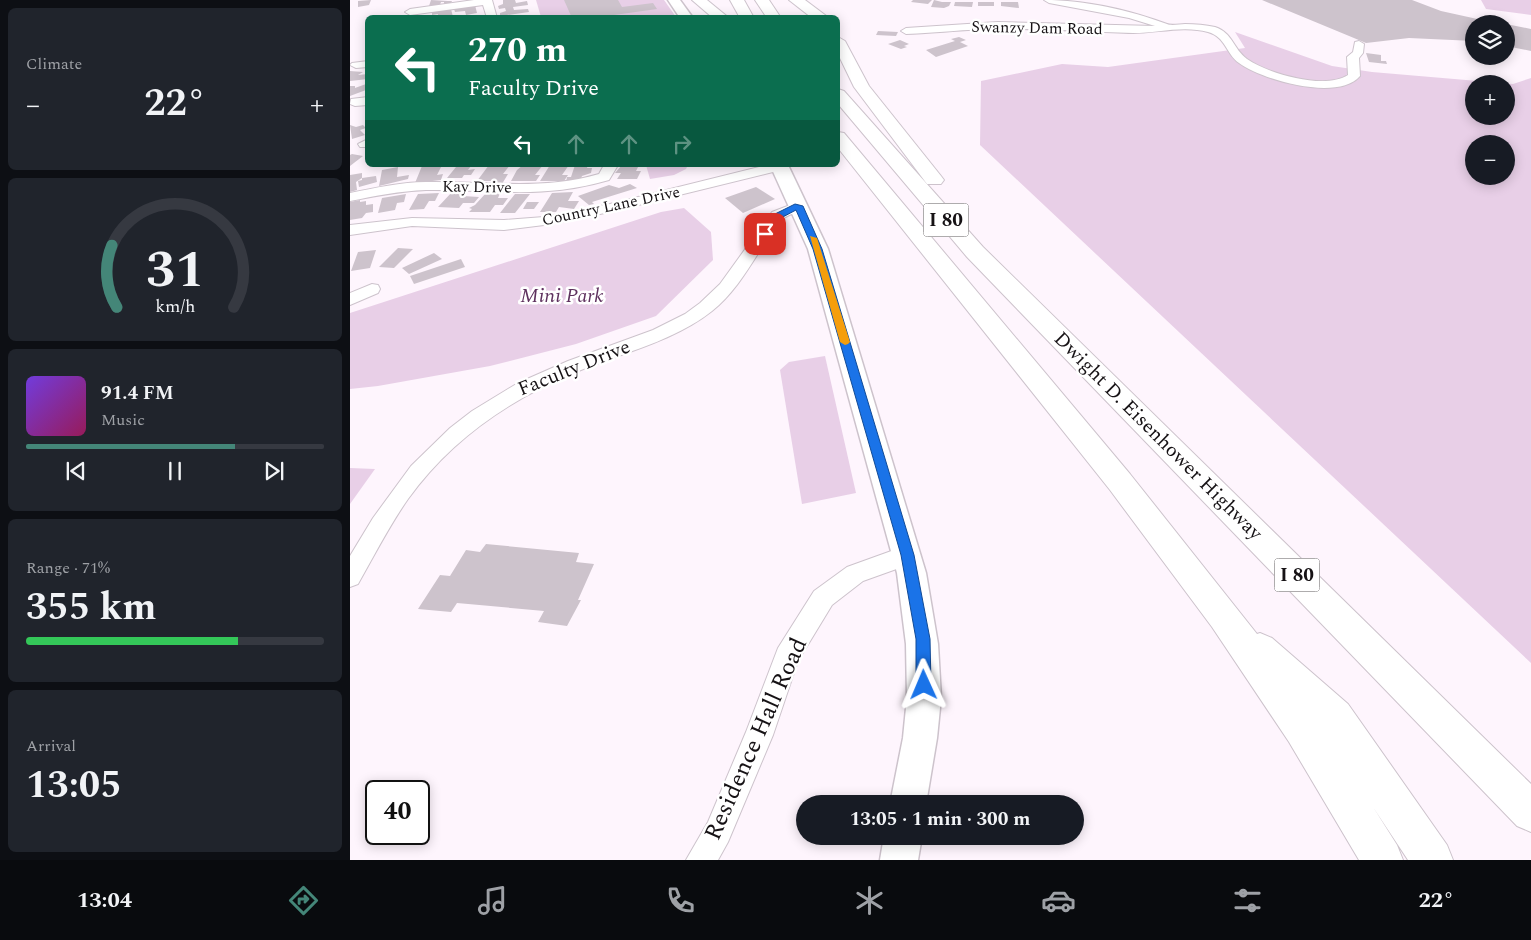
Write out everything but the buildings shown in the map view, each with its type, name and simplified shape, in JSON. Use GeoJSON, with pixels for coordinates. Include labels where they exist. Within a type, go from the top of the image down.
{"type":"FeatureCollection","features":[{"type":"Feature","properties":{"kind":"highway"},"geometry":{"type":"LineString","coordinates":[[699,0],[718,15]]}},
{"type":"Feature","properties":{"kind":"highway"},"geometry":{"type":"LineString","coordinates":[[737,0],[745,15]]}},
{"type":"Feature","properties":{"kind":"highway"},"geometry":{"type":"LineString","coordinates":[[796,0],[818,15]]}},
{"type":"Feature","properties":{"kind":"highway"},"geometry":{"type":"LineString","coordinates":[[763,2],[772,15]]}},
{"type":"Feature","properties":{"kind":"highway"},"geometry":{"type":"LineString","coordinates":[[840,45],[857,80],[870,99],[1062,340]]}},
{"type":"Feature","properties":{"kind":"highway","name":"Dwight D. Eisenhower Highway"},"geometry":{"type":"LineString","coordinates":[[840,96],[975,252],[1531,812]]}},
{"type":"Feature","properties":{"kind":"highway","name":"I 80"},"geometry":{"type":"LineString","coordinates":[[840,139],[1120,482],[1224,616],[1302,728],[1382,860]]}},
{"type":"Feature","properties":{"kind":"highway"},"geometry":{"type":"LineString","coordinates":[[1224,616],[1335,717],[1432,860]]}},
{"type":"Feature","properties":{"kind":"street"},"geometry":{"type":"LineString","coordinates":[[410,12],[488,0],[491,15]]}},
{"type":"Feature","properties":{"kind":"street"},"geometry":{"type":"LineString","coordinates":[[674,0],[685,15]]}},
{"type":"Feature","properties":{"kind":"street"},"geometry":{"type":"LineString","coordinates":[[1049,0],[1131,15],[1166,27],[1214,30],[1222,33],[1233,44],[1244,62],[1281,76],[1321,85],[1339,85],[1354,76],[1353,57],[1358,54],[1357,48],[1359,44]]}},
{"type":"Feature","properties":{"kind":"street","name":"Swanzy Dam Road"},"geometry":{"type":"LineString","coordinates":[[906,31],[978,26],[1134,30],[1166,27]]}},
{"type":"Feature","properties":{"kind":"street"},"geometry":{"type":"LineString","coordinates":[[355,102],[365,101]]}},
{"type":"Feature","properties":{"kind":"street","name":"Country Lane Drive"},"geometry":{"type":"LineString","coordinates":[[350,230],[412,222],[504,225],[563,219],[776,167]]}},
{"type":"Feature","properties":{"kind":"street"},"geometry":{"type":"LineString","coordinates":[[780,167],[818,249],[908,555],[923,639],[924,700],[909,795]]}},
{"type":"Feature","properties":{"kind":"street","name":"Kay Drive"},"geometry":{"type":"LineString","coordinates":[[350,197],[423,186],[534,189],[562,187],[589,182],[607,171]]}},
{"type":"Feature","properties":{"kind":"street","name":"Faculty Drive"},"geometry":{"type":"LineString","coordinates":[[350,577],[402,492],[421,469],[465,426],[504,398],[540,379],[656,335],[706,307],[735,277],[776,217],[798,206]]}},
{"type":"Feature","properties":{"kind":"street"},"geometry":{"type":"LineString","coordinates":[[350,300],[372,289]]}},
{"type":"Feature","properties":{"kind":"street","name":"Residence Hall Road"},"geometry":{"type":"LineString","coordinates":[[701,860],[718,832],[760,735],[787,656],[823,598],[855,574],[908,555]]}},
{"type":"Feature","properties":{"kind":"street"},"geometry":{"type":"LineString","coordinates":[[899,860],[902,845]]}},
{"type":"Feature","properties":{"kind":"green space"},"geometry":{"type":"Polygon","coordinates":[[[536,0],[664,0],[675,15],[540,15],[536,0]]]}},
{"type":"Feature","properties":{"kind":"green space"},"geometry":{"type":"Polygon","coordinates":[[[1481,0],[1531,0],[1531,15],[1486,9],[1481,0]]]}},
{"type":"Feature","properties":{"kind":"green space"},"geometry":{"type":"Polygon","coordinates":[[[1235,32],[1332,66],[1372,72],[1465,80],[1465,125],[1515,125],[1515,83],[1531,78],[1531,663],[980,145],[981,81],[1062,64],[1108,67],[1245,48],[1235,32]]]}},
{"type":"Feature","properties":{"kind":"green space"},"geometry":{"type":"Polygon","coordinates":[[[647,167],[687,167],[674,175],[650,179],[647,167]]]}},
{"type":"Feature","properties":{"kind":"green space","name":"Mini Park"},"geometry":{"type":"Polygon","coordinates":[[[684,208],[711,232],[713,260],[656,316],[576,344],[490,366],[378,386],[350,389],[350,313],[661,212],[684,208]]]}},
{"type":"Feature","properties":{"kind":"green space"},"geometry":{"type":"Polygon","coordinates":[[[825,356],[856,493],[802,504],[780,370],[789,362],[825,356]]]}},
{"type":"Feature","properties":{"kind":"green space"},"geometry":{"type":"Polygon","coordinates":[[[350,468],[375,469],[350,504],[350,468]]]}},
{"type":"Feature","properties":{"kind":"slow traffic"},"geometry":{"type":"LineString","coordinates":[[813,238],[818,249],[845,342]]}},
{"type":"Feature","properties":{"kind":"route"},"geometry":{"type":"LineString","coordinates":[[765,234],[776,217],[786,210],[798,206],[818,249],[881,469],[908,555],[923,639],[924,685]]}}]}
